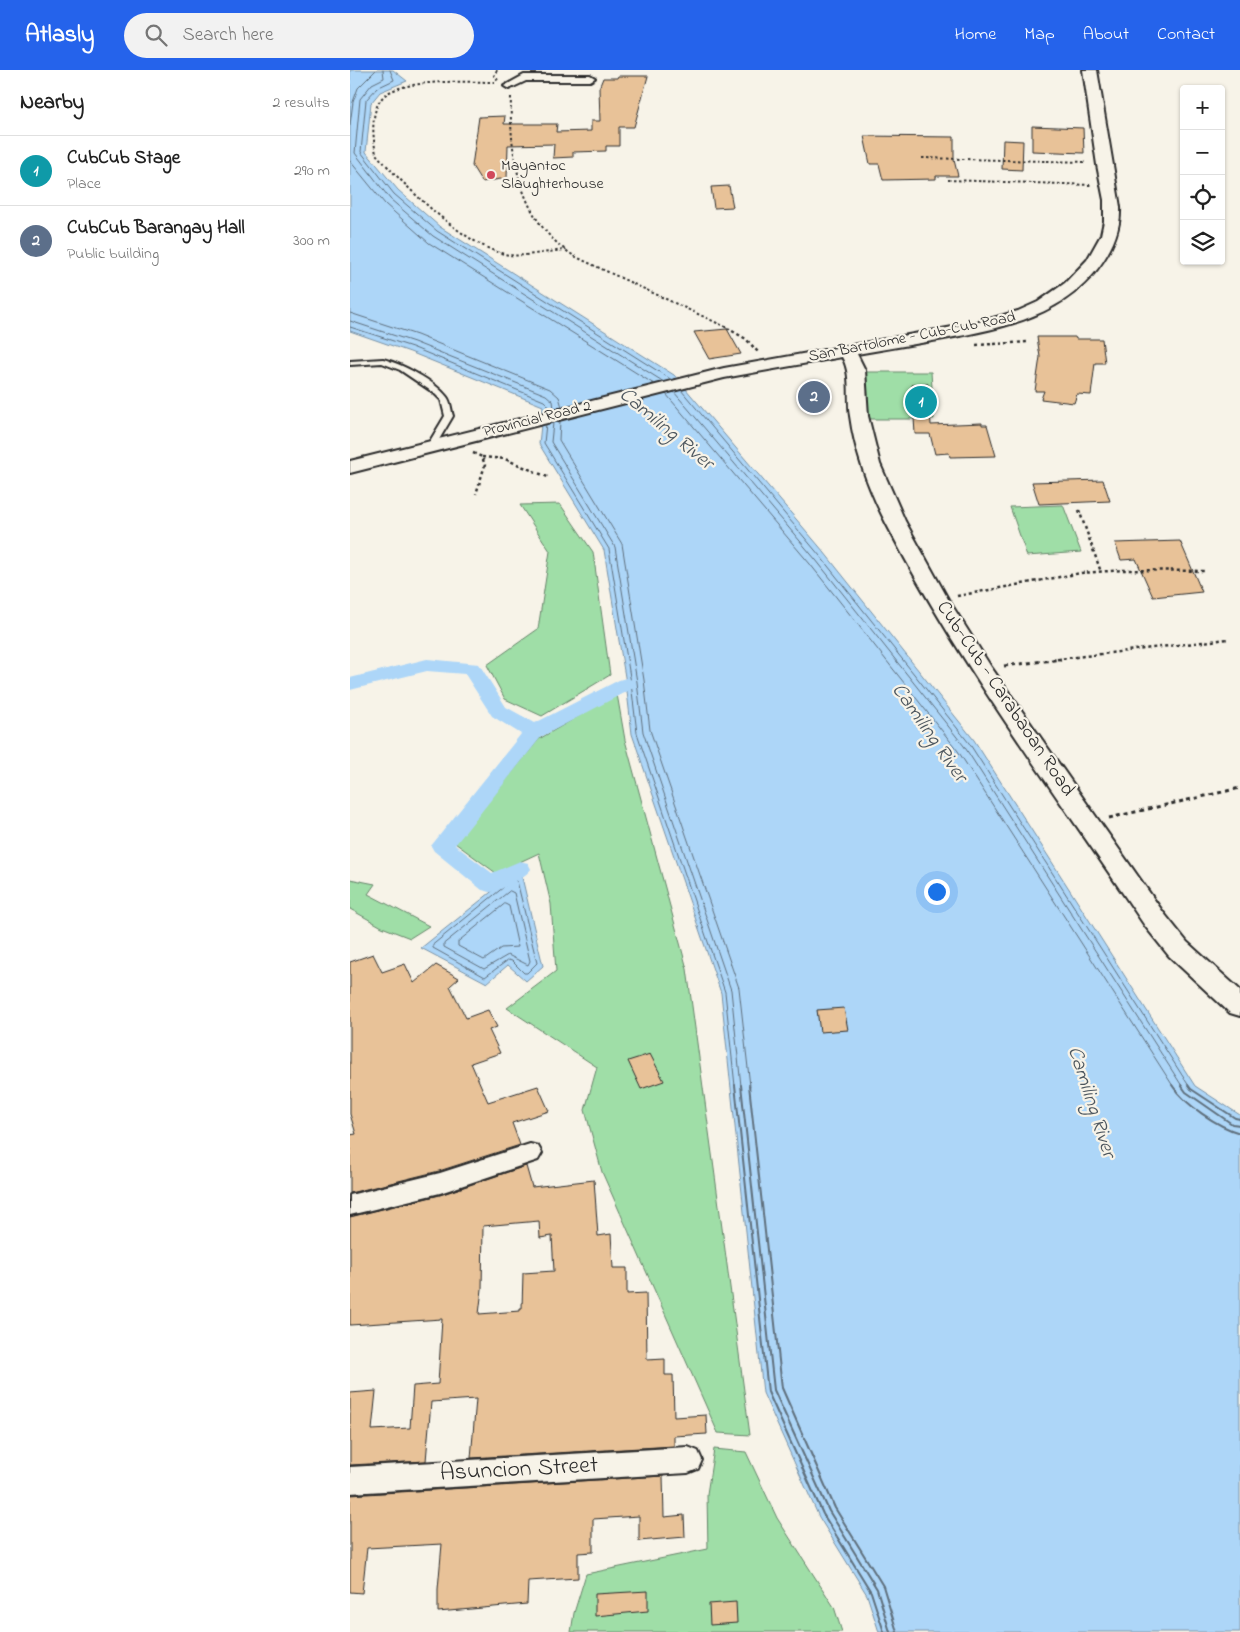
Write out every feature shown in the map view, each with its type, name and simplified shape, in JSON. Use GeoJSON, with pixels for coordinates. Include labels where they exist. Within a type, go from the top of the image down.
{"type":"FeatureCollection","features":[{"type":"Feature","properties":{"kind":"street","name":"San Bartolome - Cub-Cub Road"},"geometry":{"type":"LineString","coordinates":[[724,373],[847,352],[1010,320],[1033,311],[1051,300],[1086,273],[1103,250],[1109,235],[1112,219],[1109,186],[1090,70]]}},
{"type":"Feature","properties":{"kind":"street"},"geometry":{"type":"LineString","coordinates":[[509,86],[524,78],[590,78]]}},
{"type":"Feature","properties":{"kind":"street","name":"Cub-Cub - Carabaoan Road"},"geometry":{"type":"LineString","coordinates":[[847,352],[854,362],[856,370],[859,416],[870,464],[894,521],[937,599],[981,668],[1154,919],[1172,941],[1240,1006]]}},
{"type":"Feature","properties":{"kind":"street","name":"Provincial Road 2"},"geometry":{"type":"LineString","coordinates":[[350,467],[491,430],[724,373]]}},
{"type":"Feature","properties":{"kind":"street"},"geometry":{"type":"LineString","coordinates":[[350,1205],[440,1183],[530,1153]]}},
{"type":"Feature","properties":{"kind":"street","name":"Asuncion Street"},"geometry":{"type":"LineString","coordinates":[[350,1480],[688,1460]]}},
{"type":"Feature","properties":{"kind":"lane"},"geometry":{"type":"LineString","coordinates":[[350,362],[390,363],[403,368],[437,391],[445,399],[449,416],[435,445]]}},
{"type":"Feature","properties":{"kind":"path"},"geometry":{"type":"LineString","coordinates":[[566,250],[510,256],[489,249],[470,238],[410,191],[376,154],[374,132],[376,106],[388,92],[395,88],[422,84],[500,82],[509,86],[511,94],[511,129],[519,180],[530,208],[538,222],[566,250],[736,332],[753,346],[766,365]]}},
{"type":"Feature","properties":{"kind":"path"},"geometry":{"type":"LineString","coordinates":[[922,158],[1104,163]]}},
{"type":"Feature","properties":{"kind":"path"},"geometry":{"type":"LineString","coordinates":[[948,180],[1109,186]]}},
{"type":"Feature","properties":{"kind":"path"},"geometry":{"type":"LineString","coordinates":[[435,445],[482,456],[505,459],[550,478]]}},
{"type":"Feature","properties":{"kind":"path"},"geometry":{"type":"LineString","coordinates":[[476,494],[485,465],[482,456]]}},
{"type":"Feature","properties":{"kind":"path"},"geometry":{"type":"LineString","coordinates":[[1079,510],[1101,572]]}},
{"type":"Feature","properties":{"kind":"path"},"geometry":{"type":"LineString","coordinates":[[937,599],[1060,576],[1101,572],[1206,571]]}},
{"type":"Feature","properties":{"kind":"path"},"geometry":{"type":"LineString","coordinates":[[981,668],[1228,638]]}},
{"type":"Feature","properties":{"kind":"path"},"geometry":{"type":"LineString","coordinates":[[1089,823],[1240,788]]}},
{"type":"Feature","properties":{"kind":"green space"},"geometry":{"type":"Polygon","coordinates":[[[862,372],[931,372],[934,419],[863,419],[862,372]]]}},
{"type":"Feature","properties":{"kind":"green space"},"geometry":{"type":"Polygon","coordinates":[[[560,504],[593,552],[610,675],[542,716],[505,699],[487,665],[538,629],[550,551],[520,505],[560,504]]]}},
{"type":"Feature","properties":{"kind":"green space"},"geometry":{"type":"Polygon","coordinates":[[[1063,505],[1081,552],[1027,556],[1010,507],[1063,505]]]}},
{"type":"Feature","properties":{"kind":"green space"},"geometry":{"type":"Polygon","coordinates":[[[617,694],[625,740],[687,969],[750,1435],[718,1433],[602,1172],[585,1110],[597,1067],[507,1008],[556,971],[551,904],[539,853],[496,873],[455,843],[539,739],[617,694]]]}},
{"type":"Feature","properties":{"kind":"green space"},"geometry":{"type":"Polygon","coordinates":[[[350,879],[375,884],[368,894],[429,926],[410,938],[382,927],[350,909],[350,879]]]}},
{"type":"Feature","properties":{"kind":"green space"},"geometry":{"type":"Polygon","coordinates":[[[714,1449],[746,1452],[777,1518],[834,1607],[842,1632],[571,1632],[574,1613],[586,1574],[708,1549],[707,1494],[714,1449]]]}},
{"type":"Feature","properties":{"kind":"water","name":"Camiling River"},"geometry":{"type":"Polygon","coordinates":[[[350,70],[393,70],[407,81],[380,92],[371,103],[366,152],[398,190],[440,227],[674,375],[824,552],[974,740],[1195,1086],[1240,1115],[1240,1632],[879,1632],[867,1595],[819,1517],[763,1393],[721,993],[632,734],[626,683],[604,550],[539,444],[543,406],[410,352],[350,331],[350,70]]]}},
{"type":"Feature","properties":{"kind":"water"},"geometry":{"type":"Polygon","coordinates":[[[520,869],[543,966],[526,981],[508,965],[487,983],[421,948],[520,869]]]}},
{"type":"Feature","properties":{"kind":"building"},"geometry":{"type":"Polygon","coordinates":[[[618,76],[648,76],[634,127],[619,127],[619,146],[606,146],[606,151],[573,152],[573,157],[553,158],[554,144],[508,145],[507,178],[482,182],[472,166],[479,117],[505,116],[504,124],[557,124],[556,132],[591,131],[591,121],[600,121],[599,88],[603,78],[617,78],[618,76]]]}},
{"type":"Feature","properties":{"kind":"building"},"geometry":{"type":"Polygon","coordinates":[[[1032,126],[1083,128],[1084,153],[1032,151],[1032,126]]]}},
{"type":"Feature","properties":{"kind":"building"},"geometry":{"type":"Polygon","coordinates":[[[864,136],[954,137],[954,160],[958,176],[936,176],[936,179],[883,180],[879,164],[870,164],[864,136]]]}},
{"type":"Feature","properties":{"kind":"building"},"geometry":{"type":"Polygon","coordinates":[[[1003,140],[1023,141],[1022,170],[1002,169],[1003,140]]]}},
{"type":"Feature","properties":{"kind":"building"},"geometry":{"type":"Polygon","coordinates":[[[729,186],[733,207],[714,208],[711,187],[729,186]]]}},
{"type":"Feature","properties":{"kind":"building"},"geometry":{"type":"Polygon","coordinates":[[[727,329],[741,354],[709,359],[694,332],[727,329]]]}},
{"type":"Feature","properties":{"kind":"building"},"geometry":{"type":"Polygon","coordinates":[[[1037,337],[1102,339],[1105,363],[1095,363],[1091,395],[1077,394],[1074,403],[1041,399],[1044,391],[1035,391],[1040,357],[1037,337]]]}},
{"type":"Feature","properties":{"kind":"building"},"geometry":{"type":"Polygon","coordinates":[[[928,384],[931,425],[982,423],[982,425],[987,425],[996,456],[950,457],[949,453],[935,454],[930,434],[915,434],[912,385],[928,384]]]}},
{"type":"Feature","properties":{"kind":"building"},"geometry":{"type":"Polygon","coordinates":[[[1103,480],[1110,501],[1039,504],[1032,482],[1103,480]]]}},
{"type":"Feature","properties":{"kind":"building"},"geometry":{"type":"Polygon","coordinates":[[[1180,541],[1202,592],[1153,597],[1136,559],[1121,560],[1115,543],[1180,541]]]}},
{"type":"Feature","properties":{"kind":"building"},"geometry":{"type":"Polygon","coordinates":[[[373,954],[382,972],[405,964],[414,983],[436,965],[459,978],[450,986],[466,1018],[488,1010],[497,1027],[489,1030],[500,1053],[471,1063],[488,1102],[538,1086],[549,1111],[512,1123],[520,1145],[439,1171],[350,1193],[350,1135],[356,1134],[350,1114],[350,962],[373,954]]]}},
{"type":"Feature","properties":{"kind":"building"},"geometry":{"type":"Polygon","coordinates":[[[844,1008],[848,1030],[820,1032],[817,1010],[844,1008]]]}},
{"type":"Feature","properties":{"kind":"building"},"geometry":{"type":"Polygon","coordinates":[[[650,1054],[664,1081],[641,1089],[628,1061],[650,1054]]]}},
{"type":"Feature","properties":{"kind":"building"},"geometry":{"type":"Polygon","coordinates":[[[526,1166],[532,1187],[594,1180],[598,1236],[611,1234],[613,1268],[627,1268],[627,1294],[646,1293],[647,1360],[665,1359],[665,1375],[673,1375],[674,1417],[706,1415],[707,1434],[674,1436],[674,1446],[471,1458],[476,1399],[431,1402],[426,1461],[350,1465],[350,1393],[376,1391],[372,1430],[410,1428],[413,1386],[438,1384],[442,1319],[350,1325],[350,1217],[440,1195],[526,1166]],[[539,1221],[483,1226],[482,1289],[479,1314],[520,1311],[520,1308],[522,1308],[523,1273],[554,1271],[552,1236],[540,1238],[539,1221]]]}},
{"type":"Feature","properties":{"kind":"building"},"geometry":{"type":"Polygon","coordinates":[[[663,1476],[664,1517],[684,1515],[685,1537],[639,1541],[639,1516],[593,1519],[593,1552],[578,1553],[578,1578],[528,1581],[527,1604],[438,1612],[442,1544],[367,1548],[362,1593],[350,1592],[350,1495],[663,1476]]]}},
{"type":"Feature","properties":{"kind":"building"},"geometry":{"type":"Polygon","coordinates":[[[648,1591],[648,1611],[595,1616],[595,1594],[648,1591]]]}},
{"type":"Feature","properties":{"kind":"building"},"geometry":{"type":"Polygon","coordinates":[[[736,1602],[737,1623],[710,1625],[709,1604],[736,1602]]]}},
{"type":"Feature","properties":{"kind":"waterway"},"geometry":{"type":"LineString","coordinates":[[350,684],[427,665],[472,668],[499,711],[534,732]]}},
{"type":"Feature","properties":{"kind":"waterway"},"geometry":{"type":"LineString","coordinates":[[534,732],[626,684]]}},
{"type":"Feature","properties":{"kind":"waterway"},"geometry":{"type":"LineString","coordinates":[[520,869],[490,884],[442,846],[534,732]]}},
{"type":"Feature","properties":{"kind":"place","name":"Mayantoc Slaughterhouse"},"geometry":{"type":"Point","coordinates":[491,175]}},
{"type":"Feature","properties":{"kind":"place","name":"CubCub Barangay Hall"},"geometry":{"type":"Point","coordinates":[814,397]}},
{"type":"Feature","properties":{"kind":"place","name":"CubCub Stage"},"geometry":{"type":"Point","coordinates":[921,402]}}]}
